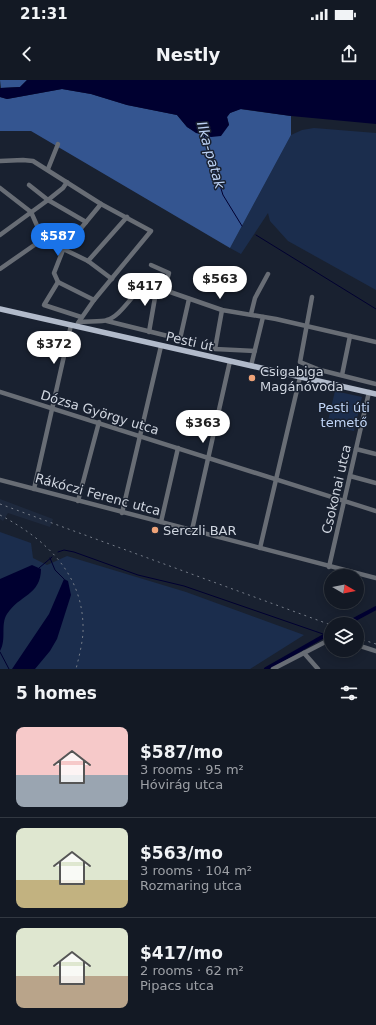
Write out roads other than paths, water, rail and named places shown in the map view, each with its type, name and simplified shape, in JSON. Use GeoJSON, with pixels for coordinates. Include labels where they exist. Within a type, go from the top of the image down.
{"type":"FeatureCollection","features":[{"type":"Feature","properties":{"kind":"main road","name":"Pesti út"},"geometry":{"type":"LineString","coordinates":[[0,309],[77,322],[161,346],[376,394]]}},
{"type":"Feature","properties":{"kind":"street"},"geometry":{"type":"LineString","coordinates":[[48,169],[58,144]]}},
{"type":"Feature","properties":{"kind":"street"},"geometry":{"type":"LineString","coordinates":[[0,161],[33,161],[48,169],[101,204],[151,231],[77,322],[53,408],[34,489]]}},
{"type":"Feature","properties":{"kind":"street"},"geometry":{"type":"LineString","coordinates":[[0,235],[48,200],[63,188],[67,182]]}},
{"type":"Feature","properties":{"kind":"street"},"geometry":{"type":"LineString","coordinates":[[29,185],[48,200],[86,222]]}},
{"type":"Feature","properties":{"kind":"street"},"geometry":{"type":"LineString","coordinates":[[0,188],[31,212],[43,239],[88,262],[112,279]]}},
{"type":"Feature","properties":{"kind":"street"},"geometry":{"type":"LineString","coordinates":[[94,300],[58,282],[54,273],[63,250],[101,204]]}},
{"type":"Feature","properties":{"kind":"street"},"geometry":{"type":"LineString","coordinates":[[88,262],[127,217]]}},
{"type":"Feature","properties":{"kind":"street"},"geometry":{"type":"LineString","coordinates":[[0,269],[43,239]]}},
{"type":"Feature","properties":{"kind":"street"},"geometry":{"type":"LineString","coordinates":[[151,265],[169,273],[164,289]]}},
{"type":"Feature","properties":{"kind":"street"},"geometry":{"type":"LineString","coordinates":[[252,314],[255,298],[268,274]]}},
{"type":"Feature","properties":{"kind":"street"},"geometry":{"type":"LineString","coordinates":[[58,282],[44,305],[77,322],[107,320],[122,310],[143,286],[150,285],[157,286],[222,310],[252,314],[376,342]]}},
{"type":"Feature","properties":{"kind":"street"},"geometry":{"type":"LineString","coordinates":[[149,332],[157,286]]}},
{"type":"Feature","properties":{"kind":"street"},"geometry":{"type":"LineString","coordinates":[[312,297],[300,362],[320,370],[376,384]]}},
{"type":"Feature","properties":{"kind":"street","name":"Pesti út"},"geometry":{"type":"LineString","coordinates":[[107,320],[180,339],[189,299]]}},
{"type":"Feature","properties":{"kind":"street"},"geometry":{"type":"LineString","coordinates":[[222,310],[215,350],[255,351]]}},
{"type":"Feature","properties":{"kind":"street"},"geometry":{"type":"LineString","coordinates":[[251,366],[263,317]]}},
{"type":"Feature","properties":{"kind":"street"},"geometry":{"type":"LineString","coordinates":[[342,375],[350,336]]}},
{"type":"Feature","properties":{"kind":"street"},"geometry":{"type":"LineString","coordinates":[[122,513],[161,346]]}},
{"type":"Feature","properties":{"kind":"street"},"geometry":{"type":"LineString","coordinates":[[192,530],[230,361]]}},
{"type":"Feature","properties":{"kind":"street"},"geometry":{"type":"LineString","coordinates":[[260,548],[300,376]]}},
{"type":"Feature","properties":{"kind":"street","name":"Dózsa György utca"},"geometry":{"type":"LineString","coordinates":[[0,392],[99,422],[376,511]]}},
{"type":"Feature","properties":{"kind":"street","name":"Csokonai utca"},"geometry":{"type":"LineString","coordinates":[[329,567],[369,392]]}},
{"type":"Feature","properties":{"kind":"street"},"geometry":{"type":"LineString","coordinates":[[78,501],[99,422]]}},
{"type":"Feature","properties":{"kind":"street"},"geometry":{"type":"LineString","coordinates":[[161,522],[178,448]]}},
{"type":"Feature","properties":{"kind":"street"},"geometry":{"type":"LineString","coordinates":[[356,449],[376,454]]}},
{"type":"Feature","properties":{"kind":"street"},"geometry":{"type":"LineString","coordinates":[[350,476],[376,483]]}},
{"type":"Feature","properties":{"kind":"street","name":"Rákóczi Ferenc utca"},"geometry":{"type":"LineString","coordinates":[[0,480],[329,567],[376,578]]}},
{"type":"Feature","properties":{"kind":"street"},"geometry":{"type":"LineString","coordinates":[[273,669],[324,643]]}},
{"type":"Feature","properties":{"kind":"street"},"geometry":{"type":"LineString","coordinates":[[364,647],[376,651]]}},
{"type":"Feature","properties":{"kind":"street"},"geometry":{"type":"LineString","coordinates":[[304,653],[318,669]]}},
{"type":"Feature","properties":{"kind":"waterway","name":"Ilka-patak"},"geometry":{"type":"LineString","coordinates":[[204,135],[223,195],[242,226]]}},
{"type":"Feature","properties":{"kind":"waterway","name":"Ilka-patak"},"geometry":{"type":"LineString","coordinates":[[256,235],[376,309]]}},
{"type":"Feature","properties":{"kind":"waterway"},"geometry":{"type":"LineString","coordinates":[[58,552],[64,550],[74,552],[138,575],[184,586],[324,634]]}},
{"type":"Feature","properties":{"kind":"waterway"},"geometry":{"type":"LineString","coordinates":[[39,568],[52,557]]}},
{"type":"Feature","properties":{"kind":"waterway"},"geometry":{"type":"LineString","coordinates":[[50,558],[55,570],[64,579]]}},
{"type":"Feature","properties":{"kind":"waterway"},"geometry":{"type":"LineString","coordinates":[[359,617],[376,608]]}},
{"type":"Feature","properties":{"kind":"waterway"},"geometry":{"type":"LineString","coordinates":[[266,669],[324,636]]}},
{"type":"Feature","properties":{"kind":"waterway"},"geometry":{"type":"LineString","coordinates":[[0,652],[9,669]]}},
{"type":"Feature","properties":{"kind":"railway"},"geometry":{"type":"LineString","coordinates":[[0,504],[324,622]]}},
{"type":"Feature","properties":{"kind":"railway"},"geometry":{"type":"LineString","coordinates":[[0,515],[33,536],[47,548],[60,562],[70,577],[82,612],[83,638],[76,669]]}},
{"type":"Feature","properties":{"kind":"railway"},"geometry":{"type":"LineString","coordinates":[[364,640],[376,644]]}},
{"type":"Feature","properties":{"kind":"place","name":"Csigabiga Magánóvoda"},"geometry":{"type":"Point","coordinates":[252,378]}},
{"type":"Feature","properties":{"kind":"place","name":"Serczli BAR"},"geometry":{"type":"Point","coordinates":[155,530]}},
{"type":"Feature","properties":{"kind":"park label","name":"Pesti úti temető"},"geometry":{"type":"Point","coordinates":[344,414]}}]}
